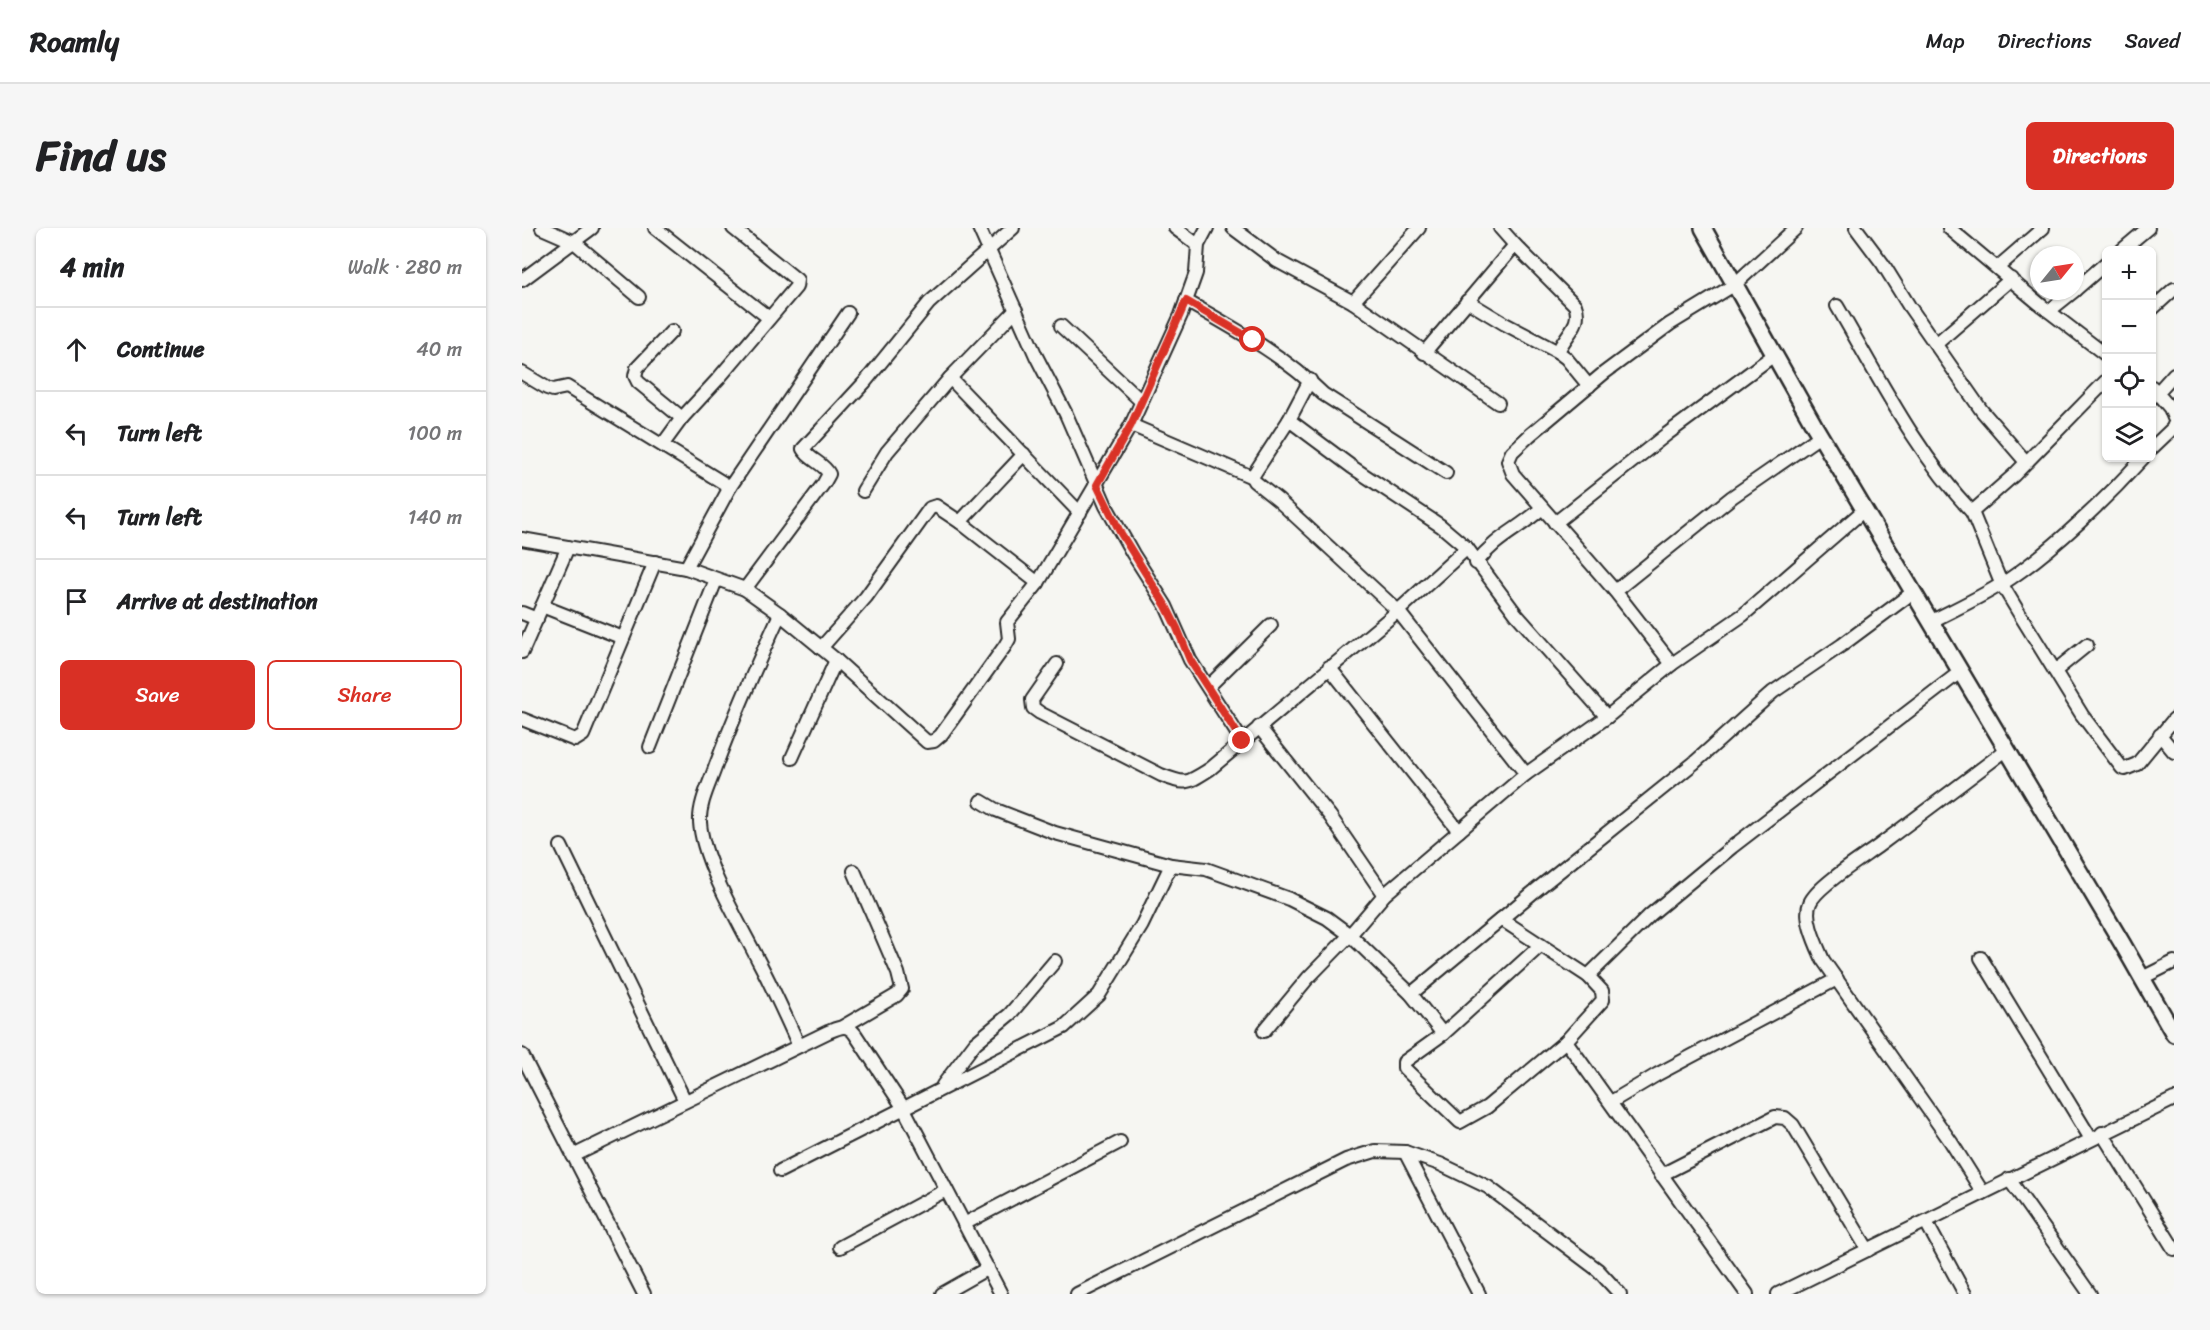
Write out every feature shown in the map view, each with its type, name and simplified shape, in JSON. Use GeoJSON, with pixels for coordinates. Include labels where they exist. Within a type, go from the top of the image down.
{"type":"FeatureCollection","features":[{"type":"Feature","properties":{"kind":"street"},"geometry":{"type":"LineString","coordinates":[[542,228],[574,242],[639,297]]}},
{"type":"Feature","properties":{"kind":"street"},"geometry":{"type":"LineString","coordinates":[[522,280],[592,228]]}},
{"type":"Feature","properties":{"kind":"street"},"geometry":{"type":"LineString","coordinates":[[656,228],[769,318]]}},
{"type":"Feature","properties":{"kind":"street"},"geometry":{"type":"LineString","coordinates":[[663,444],[682,418],[796,286],[796,280],[732,228]]}},
{"type":"Feature","properties":{"kind":"street"},"geometry":{"type":"LineString","coordinates":[[979,228],[1036,356],[1066,414],[1120,532],[1166,606],[1190,660],[1242,741]]}},
{"type":"Feature","properties":{"kind":"street"},"geometry":{"type":"LineString","coordinates":[[745,589],[829,474],[827,469],[803,449],[865,382],[929,303],[1013,228]]}},
{"type":"Feature","properties":{"kind":"street"},"geometry":{"type":"LineString","coordinates":[[1175,228],[1198,245]]}},
{"type":"Feature","properties":{"kind":"street"},"geometry":{"type":"LineString","coordinates":[[522,539],[686,568],[745,589],[780,614],[836,660],[927,742],[934,741],[941,735],[1009,639],[1007,622],[1038,583],[1131,425],[1181,315],[1196,273],[1198,245],[1207,228]]}},
{"type":"Feature","properties":{"kind":"street"},"geometry":{"type":"LineString","coordinates":[[1233,228],[1277,261],[1353,302],[1498,403]]}},
{"type":"Feature","properties":{"kind":"street"},"geometry":{"type":"LineString","coordinates":[[1353,302],[1419,228]]}},
{"type":"Feature","properties":{"kind":"street"},"geometry":{"type":"LineString","coordinates":[[1500,228],[1575,304],[1578,320],[1558,352]]}},
{"type":"Feature","properties":{"kind":"street"},"geometry":{"type":"LineString","coordinates":[[1702,228],[1820,436],[2174,1034]]}},
{"type":"Feature","properties":{"kind":"street"},"geometry":{"type":"LineString","coordinates":[[1856,228],[1883,264],[1909,306],[1982,411],[2026,462]]}},
{"type":"Feature","properties":{"kind":"street"},"geometry":{"type":"LineString","coordinates":[[1949,228],[2049,312],[2102,350]]}},
{"type":"Feature","properties":{"kind":"street"},"geometry":{"type":"LineString","coordinates":[[1996,268],[2043,228]]}},
{"type":"Feature","properties":{"kind":"street"},"geometry":{"type":"LineString","coordinates":[[2127,246],[2148,228]]}},
{"type":"Feature","properties":{"kind":"street"},"geometry":{"type":"LineString","coordinates":[[1672,664],[1615,591],[1513,474],[1508,461],[1512,452],[1589,386],[1670,324],[1734,285],[1790,230]]}},
{"type":"Feature","properties":{"kind":"street"},"geometry":{"type":"LineString","coordinates":[[1424,353],[1515,245]]}},
{"type":"Feature","properties":{"kind":"street"},"geometry":{"type":"LineString","coordinates":[[2084,282],[2102,266]]}},
{"type":"Feature","properties":{"kind":"street"},"geometry":{"type":"LineString","coordinates":[[1936,344],[2011,279]]}},
{"type":"Feature","properties":{"kind":"street"},"geometry":{"type":"LineString","coordinates":[[2156,305],[2174,289]]}},
{"type":"Feature","properties":{"kind":"street"},"geometry":{"type":"LineString","coordinates":[[2049,312],[2063,300]]}},
{"type":"Feature","properties":{"kind":"street"},"geometry":{"type":"LineString","coordinates":[[1186,301],[1253,340],[1310,380],[1323,394],[1446,473]]}},
{"type":"Feature","properties":{"kind":"street"},"geometry":{"type":"LineString","coordinates":[[1467,301],[1504,324],[1558,352],[1566,358],[1589,386]]}},
{"type":"Feature","properties":{"kind":"street"},"geometry":{"type":"LineString","coordinates":[[1837,306],[1905,422],[1940,474],[1972,512],[2001,583],[2037,645],[2097,736],[2122,768],[2137,764],[2174,719]]}},
{"type":"Feature","properties":{"kind":"street"},"geometry":{"type":"LineString","coordinates":[[863,491],[886,452],[950,378],[1016,310]]}},
{"type":"Feature","properties":{"kind":"street"},"geometry":{"type":"LineString","coordinates":[[686,568],[730,487],[848,314]]}},
{"type":"Feature","properties":{"kind":"street"},"geometry":{"type":"LineString","coordinates":[[1061,326],[1141,401]]}},
{"type":"Feature","properties":{"kind":"street"},"geometry":{"type":"LineString","coordinates":[[672,331],[638,368],[635,376],[638,382],[682,418]]}},
{"type":"Feature","properties":{"kind":"street"},"geometry":{"type":"LineString","coordinates":[[1555,522],[1774,355]]}},
{"type":"Feature","properties":{"kind":"street"},"geometry":{"type":"LineString","coordinates":[[522,373],[553,390],[567,387],[730,487]]}},
{"type":"Feature","properties":{"kind":"street"},"geometry":{"type":"LineString","coordinates":[[2156,388],[2174,374]]}},
{"type":"Feature","properties":{"kind":"street"},"geometry":{"type":"LineString","coordinates":[[950,378],[1080,513]]}},
{"type":"Feature","properties":{"kind":"street"},"geometry":{"type":"LineString","coordinates":[[1252,477],[1289,420],[1310,380]]}},
{"type":"Feature","properties":{"kind":"street"},"geometry":{"type":"LineString","coordinates":[[1972,512],[2008,481],[2102,385]]}},
{"type":"Feature","properties":{"kind":"street"},"geometry":{"type":"LineString","coordinates":[[2156,392],[2170,408],[2174,425],[2156,443]]}},
{"type":"Feature","properties":{"kind":"street"},"geometry":{"type":"LineString","coordinates":[[1289,420],[1352,467],[1441,526],[1467,548],[1516,614],[1607,717]]}},
{"type":"Feature","properties":{"kind":"street"},"geometry":{"type":"LineString","coordinates":[[1131,425],[1252,477],[1398,611],[1526,774]]}},
{"type":"Feature","properties":{"kind":"street"},"geometry":{"type":"LineString","coordinates":[[1615,591],[1732,497],[1820,436]]}},
{"type":"Feature","properties":{"kind":"street"},"geometry":{"type":"LineString","coordinates":[[960,522],[1024,454]]}},
{"type":"Feature","properties":{"kind":"street"},"geometry":{"type":"LineString","coordinates":[[1930,622],[2001,583],[2034,561],[2125,478],[2139,462]]}},
{"type":"Feature","properties":{"kind":"street"},"geometry":{"type":"LineString","coordinates":[[821,648],[866,597],[930,508],[936,506],[1038,583]]}},
{"type":"Feature","properties":{"kind":"street"},"geometry":{"type":"LineString","coordinates":[[1476,563],[1502,536],[1527,521],[1542,508]]}},
{"type":"Feature","properties":{"kind":"street"},"geometry":{"type":"LineString","coordinates":[[1264,1031],[1308,978],[1350,935],[1384,895],[1526,774],[1607,717],[1672,664],[1743,615],[1864,510]]}},
{"type":"Feature","properties":{"kind":"street"},"geometry":{"type":"LineString","coordinates":[[522,652],[568,547]]}},
{"type":"Feature","properties":{"kind":"street"},"geometry":{"type":"LineString","coordinates":[[1057,664],[1032,700],[1033,708],[1161,775],[1181,783],[1194,779],[1210,769],[1398,611],[1467,548]]}},
{"type":"Feature","properties":{"kind":"street"},"geometry":{"type":"LineString","coordinates":[[522,718],[575,740],[583,735],[655,562]]}},
{"type":"Feature","properties":{"kind":"street"},"geometry":{"type":"LineString","coordinates":[[650,747],[716,580]]}},
{"type":"Feature","properties":{"kind":"street"},"geometry":{"type":"LineString","coordinates":[[1411,994],[1694,763],[1773,692],[1842,645],[1912,592]]}},
{"type":"Feature","properties":{"kind":"street"},"geometry":{"type":"LineString","coordinates":[[542,606],[623,638]]}},
{"type":"Feature","properties":{"kind":"street"},"geometry":{"type":"LineString","coordinates":[[522,613],[537,619]]}},
{"type":"Feature","properties":{"kind":"street"},"geometry":{"type":"LineString","coordinates":[[780,614],[743,694],[719,756],[703,801],[700,822],[707,853],[728,901],[799,1046]]}},
{"type":"Feature","properties":{"kind":"street"},"geometry":{"type":"LineString","coordinates":[[1208,687],[1271,626]]}},
{"type":"Feature","properties":{"kind":"street"},"geometry":{"type":"LineString","coordinates":[[2055,671],[2087,645]]}},
{"type":"Feature","properties":{"kind":"street"},"geometry":{"type":"LineString","coordinates":[[792,758],[836,660]]}},
{"type":"Feature","properties":{"kind":"street"},"geometry":{"type":"LineString","coordinates":[[1329,668],[1459,831]]}},
{"type":"Feature","properties":{"kind":"street"},"geometry":{"type":"LineString","coordinates":[[1588,976],[1650,915],[1731,847],[1960,672]]}},
{"type":"Feature","properties":{"kind":"street"},"geometry":{"type":"LineString","coordinates":[[1259,727],[1330,816],[1384,895]]}},
{"type":"Feature","properties":{"kind":"street"},"geometry":{"type":"LineString","coordinates":[[2160,735],[2174,752]]}},
{"type":"Feature","properties":{"kind":"street"},"geometry":{"type":"LineString","coordinates":[[1983,1193],[1951,1142],[1823,960],[1813,937],[1808,914],[1809,904],[1815,895],[2006,750]]}},
{"type":"Feature","properties":{"kind":"street"},"geometry":{"type":"LineString","coordinates":[[981,801],[996,810],[1055,833],[1171,865],[1206,869],[1289,898],[1327,918],[1350,935],[1411,994],[1443,1034]]}},
{"type":"Feature","properties":{"kind":"street"},"geometry":{"type":"LineString","coordinates":[[561,846],[685,1101]]}},
{"type":"Feature","properties":{"kind":"street"},"geometry":{"type":"LineString","coordinates":[[780,1171],[1064,1027],[1099,995],[1142,925],[1171,865]]}},
{"type":"Feature","properties":{"kind":"street"},"geometry":{"type":"LineString","coordinates":[[573,1156],[844,1026],[897,995],[902,989],[898,973],[854,871]]}},
{"type":"Feature","properties":{"kind":"street"},"geometry":{"type":"LineString","coordinates":[[1502,919],[1588,976],[1602,991],[1603,1000],[1566,1041],[1487,1107],[1460,1122],[1403,1066],[1404,1062],[1443,1034],[1541,945]]}},
{"type":"Feature","properties":{"kind":"street"},"geometry":{"type":"LineString","coordinates":[[1981,958],[2096,1136],[2174,1249]]}},
{"type":"Feature","properties":{"kind":"street"},"geometry":{"type":"LineString","coordinates":[[941,1089],[975,1043],[1010,1014],[1056,961]]}},
{"type":"Feature","properties":{"kind":"street"},"geometry":{"type":"LineString","coordinates":[[2142,978],[2174,962]]}},
{"type":"Feature","properties":{"kind":"street"},"geometry":{"type":"LineString","coordinates":[[1611,1102],[1658,1074],[1837,979]]}},
{"type":"Feature","properties":{"kind":"street"},"geometry":{"type":"LineString","coordinates":[[844,1026],[851,1028],[903,1107],[1002,1294]]}},
{"type":"Feature","properties":{"kind":"street"},"geometry":{"type":"LineString","coordinates":[[1566,1041],[1747,1294]]}},
{"type":"Feature","properties":{"kind":"street"},"geometry":{"type":"LineString","coordinates":[[522,1055],[526,1075],[573,1156],[644,1294]]}},
{"type":"Feature","properties":{"kind":"street"},"geometry":{"type":"LineString","coordinates":[[1778,1294],[2174,1099]]}},
{"type":"Feature","properties":{"kind":"street"},"geometry":{"type":"LineString","coordinates":[[1662,1175],[1775,1117],[1785,1118],[1793,1125],[1868,1250]]}},
{"type":"Feature","properties":{"kind":"street"},"geometry":{"type":"LineString","coordinates":[[964,1224],[1120,1142]]}},
{"type":"Feature","properties":{"kind":"street"},"geometry":{"type":"LineString","coordinates":[[1077,1294],[1346,1160],[1376,1151],[1405,1152],[1440,1164],[1488,1187],[1598,1270],[1620,1294]]}},
{"type":"Feature","properties":{"kind":"street"},"geometry":{"type":"LineString","coordinates":[[1405,1152],[1479,1294]]}},
{"type":"Feature","properties":{"kind":"street"},"geometry":{"type":"LineString","coordinates":[[2009,1179],[2090,1294]]}},
{"type":"Feature","properties":{"kind":"street"},"geometry":{"type":"LineString","coordinates":[[840,1247],[946,1190]]}},
{"type":"Feature","properties":{"kind":"street"},"geometry":{"type":"LineString","coordinates":[[1926,1222],[1965,1294]]}},
{"type":"Feature","properties":{"kind":"street"},"geometry":{"type":"LineString","coordinates":[[942,1294],[988,1268]]}},
{"type":"Feature","properties":{"kind":"route"},"geometry":{"type":"LineString","coordinates":[[1242,741],[1190,660],[1166,606],[1120,532],[1097,485],[1131,425],[1186,301],[1253,340]]}}]}
